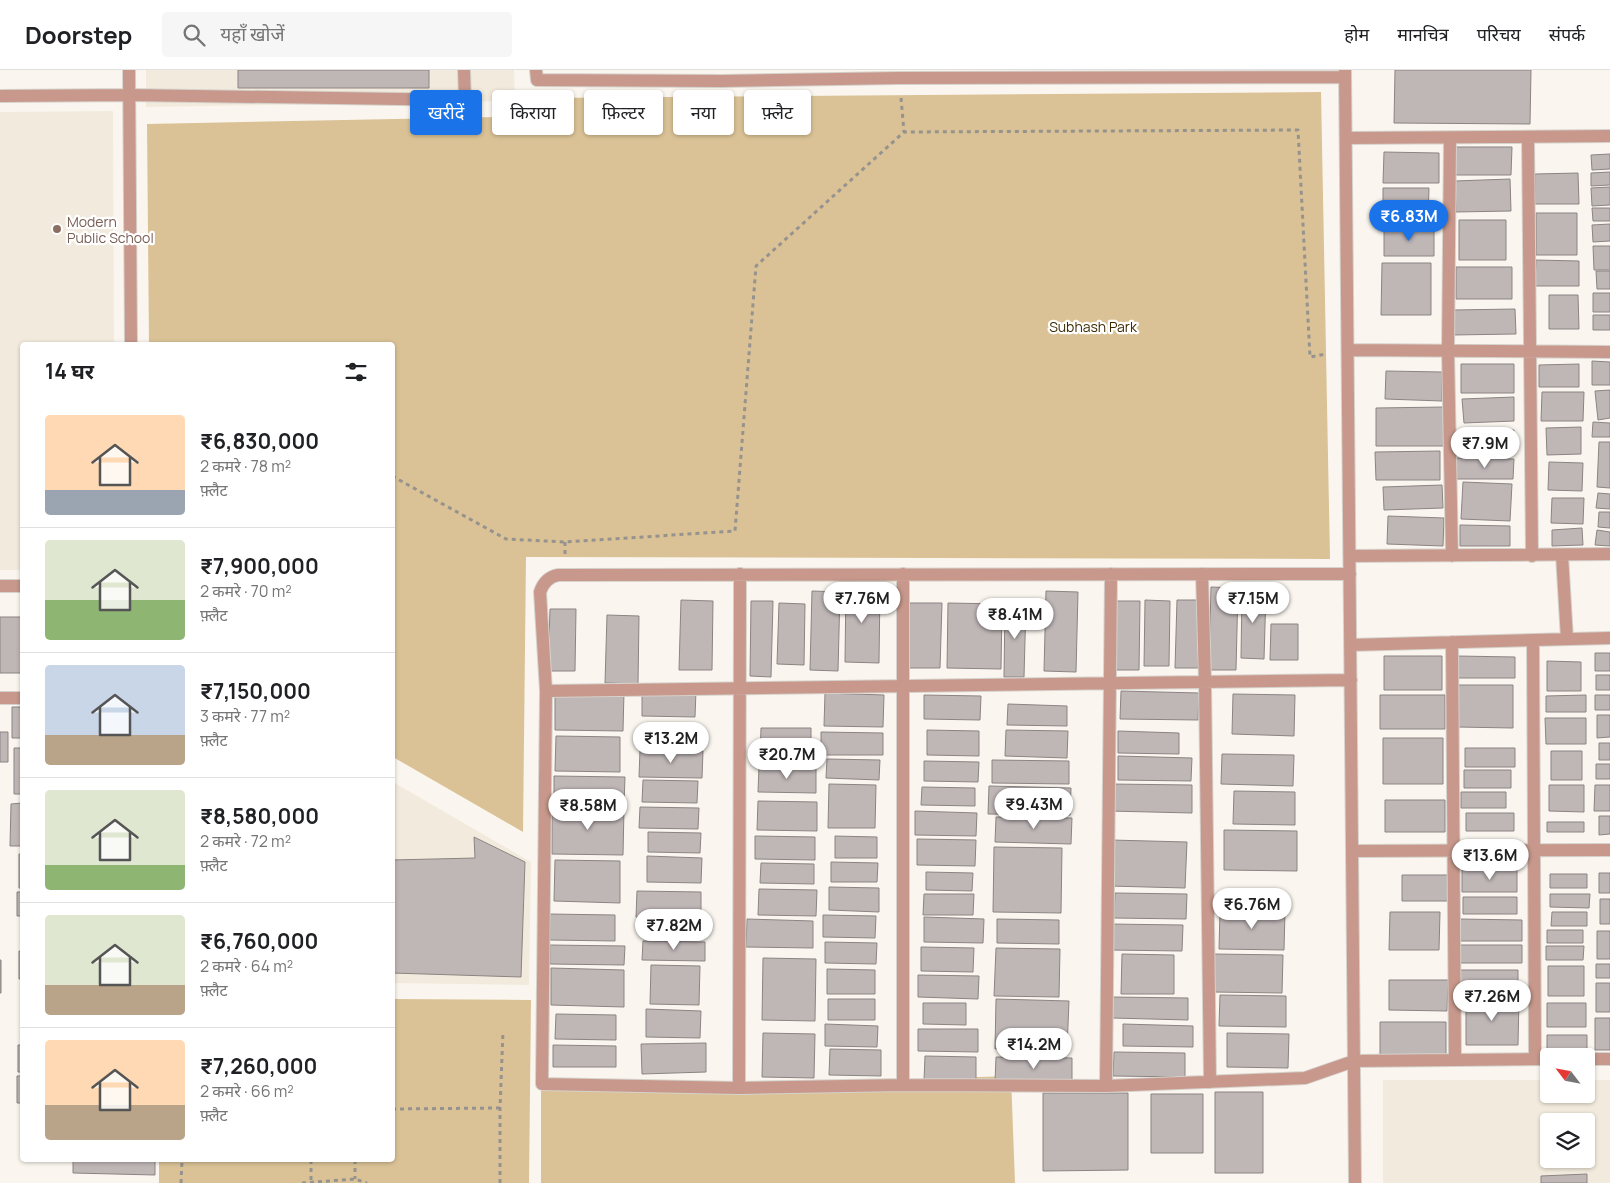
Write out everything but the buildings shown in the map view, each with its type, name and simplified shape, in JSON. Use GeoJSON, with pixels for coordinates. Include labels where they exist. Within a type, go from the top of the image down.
{"type":"FeatureCollection","features":[{"type":"Feature","properties":{"kind":"street"},"geometry":{"type":"LineString","coordinates":[[129,70],[131,342]]}},
{"type":"Feature","properties":{"kind":"street"},"geometry":{"type":"LineString","coordinates":[[0,96],[129,94],[464,100],[464,70]]}},
{"type":"Feature","properties":{"kind":"street"},"geometry":{"type":"LineString","coordinates":[[536,70],[536,80],[722,75],[1345,74],[1355,1183]]}},
{"type":"Feature","properties":{"kind":"street"},"geometry":{"type":"LineString","coordinates":[[1346,138],[1610,136]]}},
{"type":"Feature","properties":{"kind":"street"},"geometry":{"type":"LineString","coordinates":[[1528,137],[1532,556]]}},
{"type":"Feature","properties":{"kind":"street"},"geometry":{"type":"LineString","coordinates":[[1450,138],[1448,351],[1452,556]]}},
{"type":"Feature","properties":{"kind":"street"},"geometry":{"type":"LineString","coordinates":[[1348,350],[1610,352]]}},
{"type":"Feature","properties":{"kind":"street"},"geometry":{"type":"LineString","coordinates":[[1350,556],[1610,554]]}},
{"type":"Feature","properties":{"kind":"street"},"geometry":{"type":"LineString","coordinates":[[1562,555],[1567,639]]}},
{"type":"Feature","properties":{"kind":"street"},"geometry":{"type":"LineString","coordinates":[[1350,574],[740,574],[558,575],[552,577],[542,586],[540,592],[546,690],[542,1084],[739,1088],[903,1085],[1106,1086],[1305,1078],[1354,1061],[1540,1059]]}},
{"type":"Feature","properties":{"kind":"street"},"geometry":{"type":"LineString","coordinates":[[739,1088],[740,574]]}},
{"type":"Feature","properties":{"kind":"street"},"geometry":{"type":"LineString","coordinates":[[903,574],[903,1085]]}},
{"type":"Feature","properties":{"kind":"street"},"geometry":{"type":"LineString","coordinates":[[1106,1086],[1108,684],[1111,574]]}},
{"type":"Feature","properties":{"kind":"street"},"geometry":{"type":"LineString","coordinates":[[1202,574],[1210,1082]]}},
{"type":"Feature","properties":{"kind":"street"},"geometry":{"type":"LineString","coordinates":[[0,586],[20,586]]}},
{"type":"Feature","properties":{"kind":"street"},"geometry":{"type":"LineString","coordinates":[[1350,645],[1610,638]]}},
{"type":"Feature","properties":{"kind":"street"},"geometry":{"type":"LineString","coordinates":[[1533,640],[1535,1059]]}},
{"type":"Feature","properties":{"kind":"street"},"geometry":{"type":"LineString","coordinates":[[1452,642],[1455,1060]]}},
{"type":"Feature","properties":{"kind":"street"},"geometry":{"type":"LineString","coordinates":[[546,690],[1351,680]]}},
{"type":"Feature","properties":{"kind":"street"},"geometry":{"type":"LineString","coordinates":[[0,698],[20,698]]}},
{"type":"Feature","properties":{"kind":"street"},"geometry":{"type":"LineString","coordinates":[[1352,851],[1610,850]]}},
{"type":"Feature","properties":{"kind":"street"},"geometry":{"type":"LineString","coordinates":[[1595,1059],[1610,1059]]}},
{"type":"Feature","properties":{"kind":"path"},"geometry":{"type":"LineString","coordinates":[[899,74],[904,132]]}},
{"type":"Feature","properties":{"kind":"path"},"geometry":{"type":"LineString","coordinates":[[395,478],[506,539],[565,542],[735,531],[756,266],[904,132],[1298,130],[1310,357]]}},
{"type":"Feature","properties":{"kind":"path"},"geometry":{"type":"LineString","coordinates":[[500,1183],[500,1108],[504,1031]]}},
{"type":"Feature","properties":{"kind":"path"},"geometry":{"type":"LineString","coordinates":[[395,1109],[500,1108]]}},
{"type":"Feature","properties":{"kind":"path"},"geometry":{"type":"LineString","coordinates":[[181,1183],[182,1162]]}},
{"type":"Feature","properties":{"kind":"path"},"geometry":{"type":"LineString","coordinates":[[311,1162],[311,1182]]}},
{"type":"Feature","properties":{"kind":"path"},"geometry":{"type":"LineString","coordinates":[[355,1162],[355,1179]]}},
{"type":"Feature","properties":{"kind":"path"},"geometry":{"type":"LineString","coordinates":[[302,1183],[355,1179],[368,1183]]}},
{"type":"Feature","properties":{"kind":"shaded area"},"geometry":{"type":"Polygon","coordinates":[[[146,70],[514,70],[515,90],[492,90],[492,101],[482,102],[482,90],[410,90],[410,103],[146,107],[146,70]]]}},
{"type":"Feature","properties":{"kind":"shaded area","name":"Modern Public School"},"geometry":{"type":"Polygon","coordinates":[[[113,111],[114,342],[20,342],[20,570],[0,570],[0,112],[113,111]]]}},
{"type":"Feature","properties":{"kind":"shaded area"},"geometry":{"type":"Polygon","coordinates":[[[395,783],[531,862],[529,985],[395,983],[395,783]]]}},
{"type":"Feature","properties":{"kind":"shaded area"},"geometry":{"type":"Polygon","coordinates":[[[1383,1080],[1540,1080],[1540,1103],[1595,1103],[1595,1080],[1610,1080],[1610,1183],[1383,1183],[1383,1080]]]}},
{"type":"Feature","properties":{"kind":"green space","name":"Subhash Park"},"geometry":{"type":"Polygon","coordinates":[[[1321,92],[1330,559],[526,557],[523,832],[395,758],[395,342],[149,342],[147,124],[410,119],[410,135],[482,135],[482,117],[492,117],[492,135],[574,135],[574,98],[584,98],[584,135],[663,135],[663,97],[673,97],[673,135],[734,135],[734,97],[744,96],[744,135],[811,135],[811,96],[1321,92]]]}},
{"type":"Feature","properties":{"kind":"green space"},"geometry":{"type":"Polygon","coordinates":[[[395,999],[531,1000],[529,1183],[159,1183],[159,1162],[395,1162],[395,999]]]}},
{"type":"Feature","properties":{"kind":"green space"},"geometry":{"type":"Polygon","coordinates":[[[1011,1076],[1015,1183],[541,1183],[541,1091],[1011,1076]]]}},
{"type":"Feature","properties":{"kind":"place","name":"Modern Public School"},"geometry":{"type":"Point","coordinates":[57,229]}}]}
